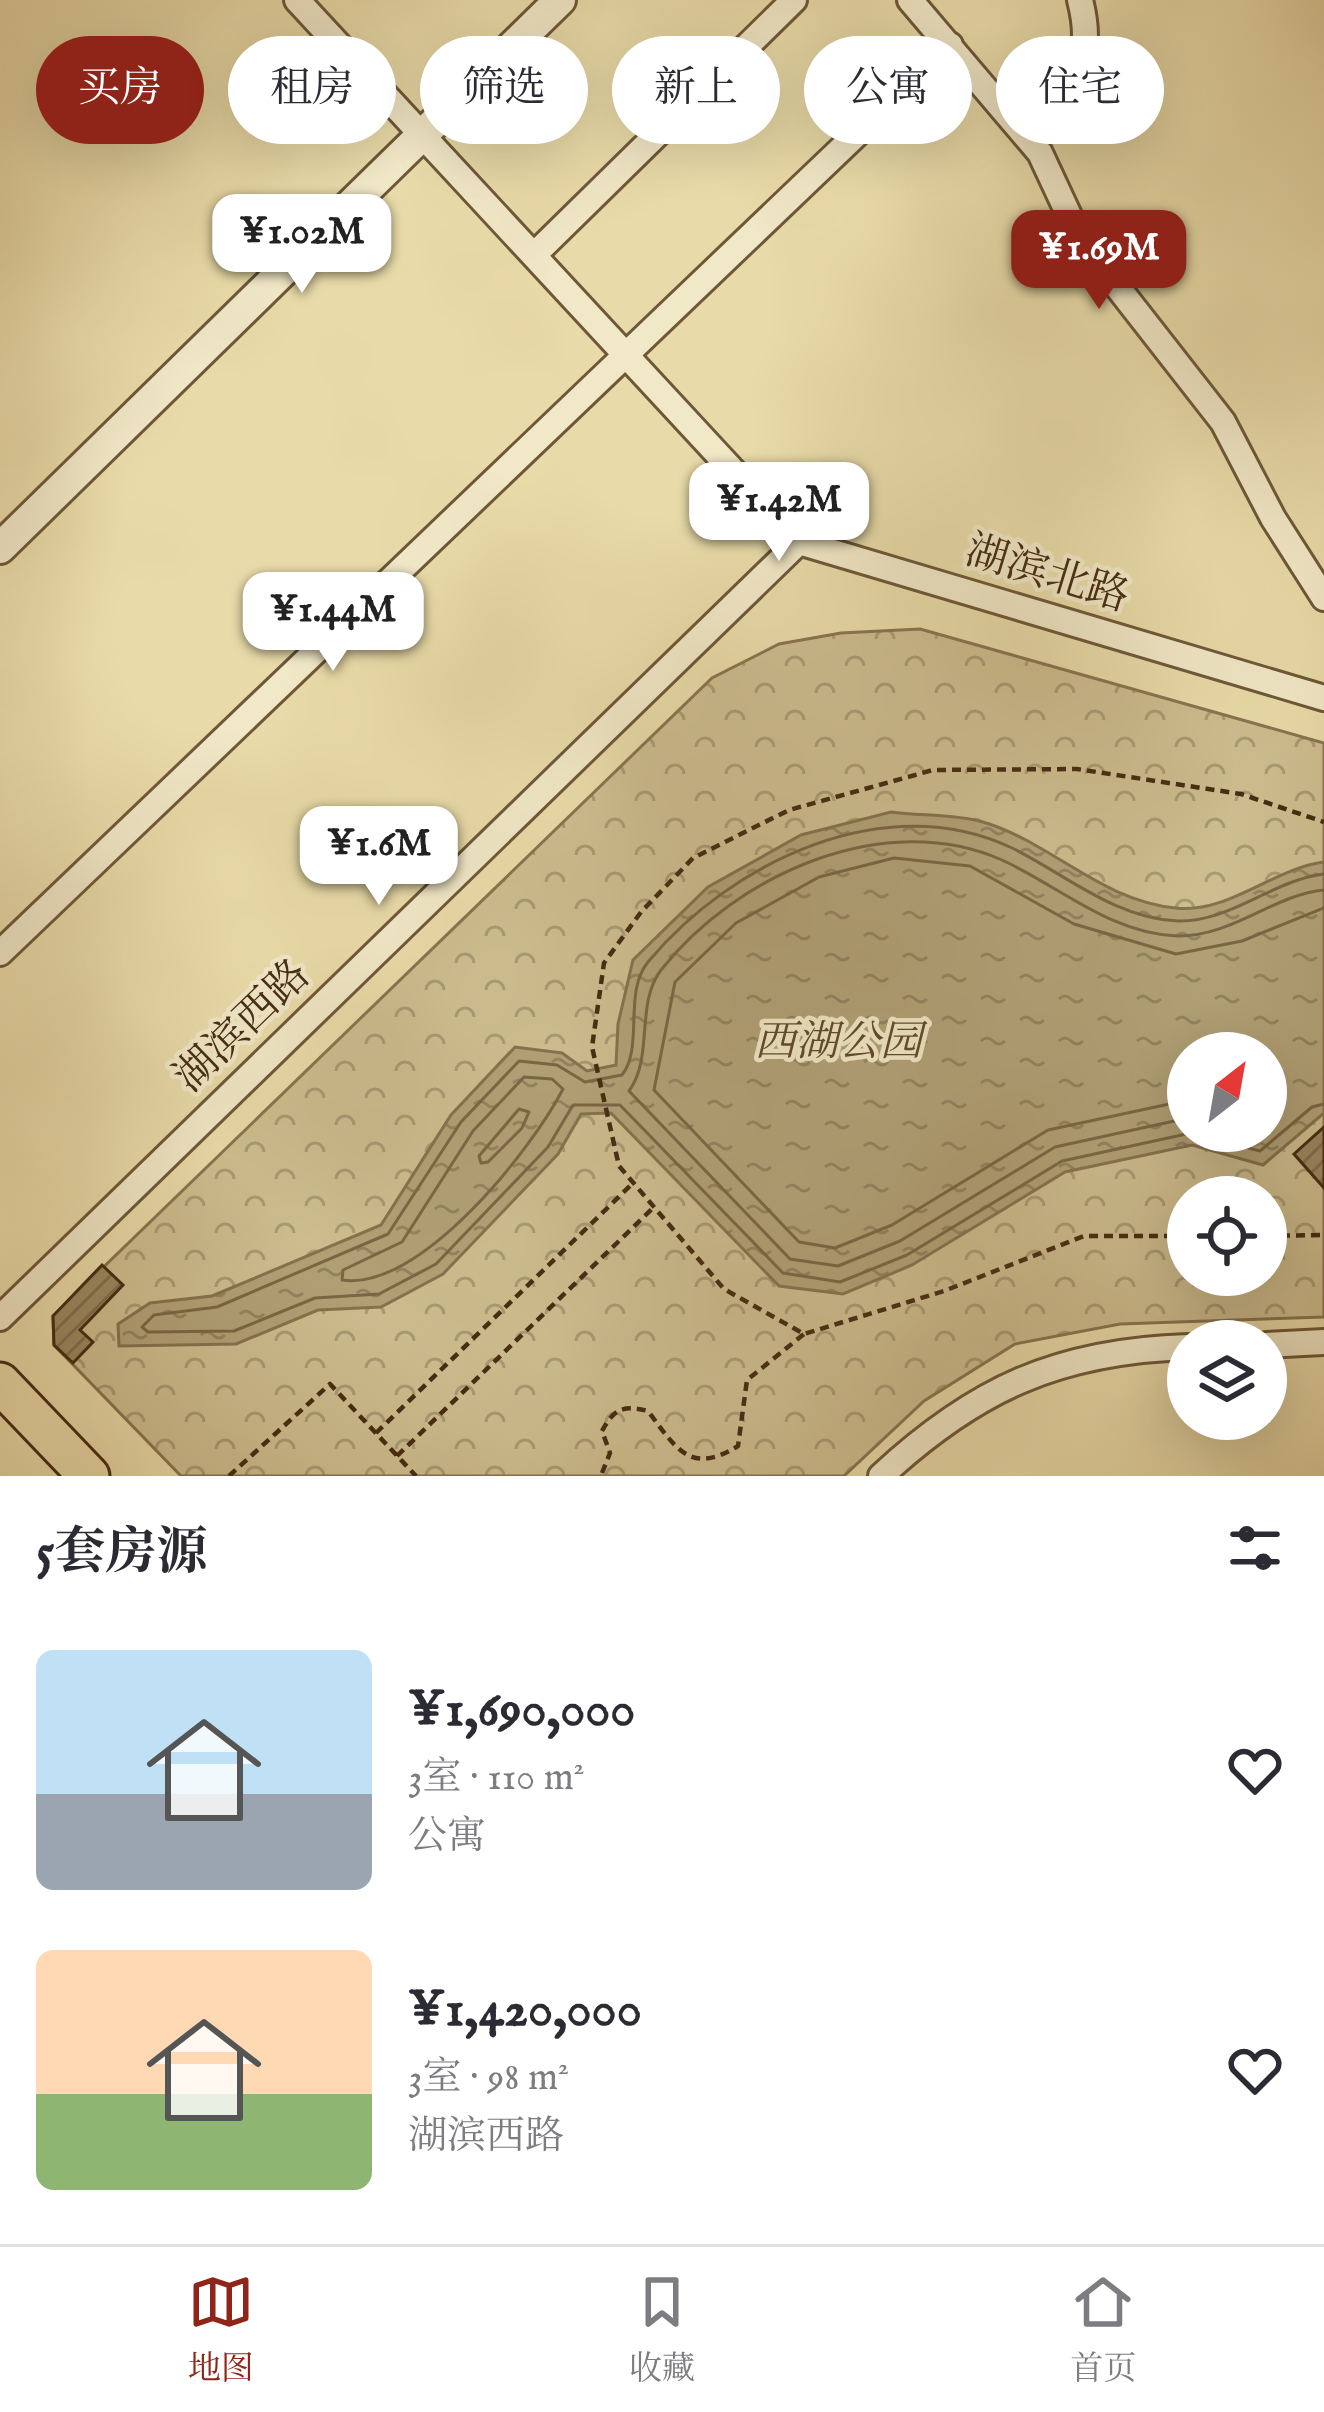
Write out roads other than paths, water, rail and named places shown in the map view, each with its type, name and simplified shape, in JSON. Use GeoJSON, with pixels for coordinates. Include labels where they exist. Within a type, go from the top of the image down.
{"type":"FeatureCollection","features":[{"type":"Feature","properties":{"kind":"main road"},"geometry":{"type":"LineString","coordinates":[[0,1383],[89,1476]]}},
{"type":"Feature","properties":{"kind":"street"},"geometry":{"type":"LineString","coordinates":[[297,0],[420,131]]}},
{"type":"Feature","properties":{"kind":"street"},"geometry":{"type":"LineString","coordinates":[[534,255],[794,0]]}},
{"type":"Feature","properties":{"kind":"street"},"geometry":{"type":"LineString","coordinates":[[910,0],[942,36]]}},
{"type":"Feature","properties":{"kind":"street"},"geometry":{"type":"LineString","coordinates":[[1081,0],[1089,36]]}},
{"type":"Feature","properties":{"kind":"street"},"geometry":{"type":"LineString","coordinates":[[519,36],[554,2]]}},
{"type":"Feature","properties":{"kind":"street"},"geometry":{"type":"LineString","coordinates":[[972,70],[996,98]]}},
{"type":"Feature","properties":{"kind":"street"},"geometry":{"type":"LineString","coordinates":[[0,548],[420,133]]}},
{"type":"Feature","properties":{"kind":"street"},"geometry":{"type":"LineString","coordinates":[[432,144],[800,542]]}},
{"type":"Feature","properties":{"kind":"street"},"geometry":{"type":"LineString","coordinates":[[0,953],[845,144]]}},
{"type":"Feature","properties":{"kind":"street"},"geometry":{"type":"LineString","coordinates":[[1033,144],[1080,239],[1222,422],[1273,518],[1324,598]]}},
{"type":"Feature","properties":{"kind":"street","name":"湖滨北路"},"geometry":{"type":"LineString","coordinates":[[800,542],[1324,698]]}},
{"type":"Feature","properties":{"kind":"street","name":"湖滨西路"},"geometry":{"type":"LineString","coordinates":[[0,1318],[800,542]]}},
{"type":"Feature","properties":{"kind":"street"},"geometry":{"type":"LineString","coordinates":[[1287,1344],[1324,1342]]}},
{"type":"Feature","properties":{"kind":"street"},"geometry":{"type":"LineString","coordinates":[[881,1476],[940,1422],[1037,1371],[1133,1348],[1167,1347]]}},
{"type":"Feature","properties":{"kind":"water"},"geometry":{"type":"Polygon","coordinates":[[[891,812],[983,822],[1124,894],[1176,908],[1214,904],[1324,862],[1324,1113],[1287,1145],[1287,1032],[1167,1032],[1167,1150],[1065,1172],[912,1265],[843,1294],[779,1286],[611,1113],[581,1114],[558,1154],[443,1274],[381,1307],[318,1310],[236,1344],[119,1346],[118,1324],[150,1303],[212,1296],[381,1225],[451,1115],[515,1047],[562,1053],[587,1071],[616,1065],[618,1024],[633,960],[708,887],[801,835],[891,812]]]}},
{"type":"Feature","properties":{"kind":"water"},"geometry":{"type":"Polygon","coordinates":[[[1217,1152],[1278,1152],[1263,1165],[1217,1152]]]}},
{"type":"Feature","properties":{"kind":"park label","name":"西湖公园"},"geometry":{"type":"Point","coordinates":[838,1043]}}]}
